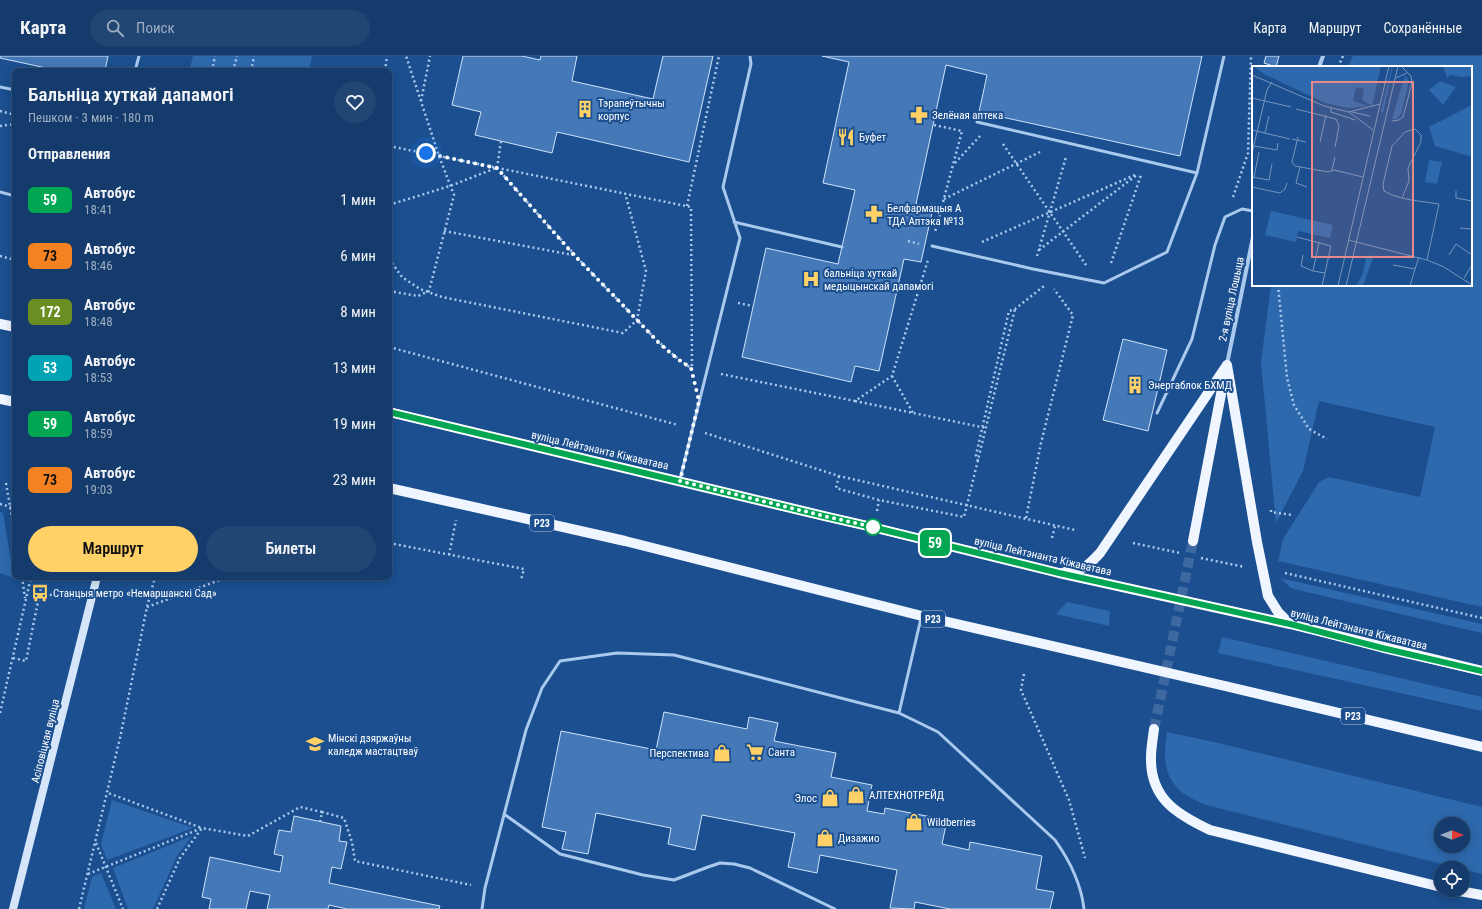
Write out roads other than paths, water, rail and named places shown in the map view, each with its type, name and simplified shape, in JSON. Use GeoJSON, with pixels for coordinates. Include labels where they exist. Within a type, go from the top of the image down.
{"type":"FeatureCollection","features":[{"type":"Feature","properties":{"kind":"main road"},"geometry":{"type":"LineString","coordinates":[[0,324],[12,326]]}},
{"type":"Feature","properties":{"kind":"main road"},"geometry":{"type":"LineString","coordinates":[[1193,541],[1227,365]]}},
{"type":"Feature","properties":{"kind":"main road"},"geometry":{"type":"LineString","coordinates":[[1059,573],[1079,570],[1088,566],[1100,553],[1227,365]]}},
{"type":"Feature","properties":{"kind":"main road"},"geometry":{"type":"LineString","coordinates":[[1227,365],[1257,542],[1268,596],[1278,612],[1290,624]]}},
{"type":"Feature","properties":{"kind":"main road"},"geometry":{"type":"LineString","coordinates":[[0,399],[12,401]]}},
{"type":"Feature","properties":{"kind":"main road","name":"вуліца Лейтэнанта Кіжаватава"},"geometry":{"type":"LineString","coordinates":[[392,413],[1059,573],[1290,624],[1382,648],[1482,671]]}},
{"type":"Feature","properties":{"kind":"main road","name":"Р23"},"geometry":{"type":"LineString","coordinates":[[392,489],[625,542],[922,616],[1482,747]]}},
{"type":"Feature","properties":{"kind":"main road","name":"Асіповіцкая вуліца"},"geometry":{"type":"LineString","coordinates":[[13,909],[96,580]]}},
{"type":"Feature","properties":{"kind":"main road"},"geometry":{"type":"LineString","coordinates":[[1154,729],[1150,757],[1155,786],[1170,807],[1186,819],[1210,830],[1434,885]]}},
{"type":"Feature","properties":{"kind":"main road"},"geometry":{"type":"LineString","coordinates":[[1470,893],[1482,895]]}},
{"type":"Feature","properties":{"kind":"street"},"geometry":{"type":"LineString","coordinates":[[1319,66],[1324,56]]}},
{"type":"Feature","properties":{"kind":"street","name":"2-я вуліца Лошыца"},"geometry":{"type":"LineString","coordinates":[[1227,365],[1252,242]]}},
{"type":"Feature","properties":{"kind":"lane"},"geometry":{"type":"LineString","coordinates":[[136,68],[139,56]]}},
{"type":"Feature","properties":{"kind":"lane"},"geometry":{"type":"LineString","coordinates":[[680,481],[740,238],[723,187],[751,64],[750,56]]}},
{"type":"Feature","properties":{"kind":"lane"},"geometry":{"type":"LineString","coordinates":[[932,246],[1033,269],[1104,283],[1167,252],[1197,173],[1224,56]]}},
{"type":"Feature","properties":{"kind":"lane"},"geometry":{"type":"LineString","coordinates":[[0,87],[12,89]]}},
{"type":"Feature","properties":{"kind":"lane"},"geometry":{"type":"LineString","coordinates":[[977,122],[1197,173]]}},
{"type":"Feature","properties":{"kind":"lane"},"geometry":{"type":"LineString","coordinates":[[0,192],[12,195]]}},
{"type":"Feature","properties":{"kind":"lane"},"geometry":{"type":"LineString","coordinates":[[1157,413],[1192,339],[1215,245],[1225,218],[1242,209],[1252,211]]}},
{"type":"Feature","properties":{"kind":"lane"},"geometry":{"type":"LineString","coordinates":[[734,222],[842,247]]}},
{"type":"Feature","properties":{"kind":"lane"},"geometry":{"type":"LineString","coordinates":[[899,713],[922,616]]}},
{"type":"Feature","properties":{"kind":"lane"},"geometry":{"type":"LineString","coordinates":[[482,909],[485,888],[526,730],[542,688],[560,661],[617,653],[674,655],[899,713],[938,732],[1055,840],[1066,855],[1078,881],[1084,909]]}},
{"type":"Feature","properties":{"kind":"lane"},"geometry":{"type":"LineString","coordinates":[[504,814],[560,854],[643,875],[674,880],[720,864],[734,864],[750,868],[835,909]]}},
{"type":"Feature","properties":{"kind":"tunnel"},"geometry":{"type":"LineString","coordinates":[[1154,729],[1193,541]]}},
{"type":"Feature","properties":{"kind":"place","name":"Тэрапеўтычны корпус"},"geometry":{"type":"Point","coordinates":[585,109]}},
{"type":"Feature","properties":{"kind":"place","name":"Зелёная аптека"},"geometry":{"type":"Point","coordinates":[919,115]}},
{"type":"Feature","properties":{"kind":"place","name":"Буфет"},"geometry":{"type":"Point","coordinates":[846,137]}},
{"type":"Feature","properties":{"kind":"place","name":"Белфармацыя А ТДА Аптэка №13"},"geometry":{"type":"Point","coordinates":[874,214]}},
{"type":"Feature","properties":{"kind":"place","name":"бальніца хуткай медыцынскай дапамогі"},"geometry":{"type":"Point","coordinates":[811,279]}},
{"type":"Feature","properties":{"kind":"place","name":"Энергаблок БХМД"},"geometry":{"type":"Point","coordinates":[1135,385]}},
{"type":"Feature","properties":{"kind":"place","name":"Станцыя метро «Немаршанскі Сад»"},"geometry":{"type":"Point","coordinates":[40,593]}},
{"type":"Feature","properties":{"kind":"place","name":"Мінскі дзяржаўны каледж мастацтваў"},"geometry":{"type":"Point","coordinates":[315,744]}},
{"type":"Feature","properties":{"kind":"place","name":"Санта"},"geometry":{"type":"Point","coordinates":[755,752]}},
{"type":"Feature","properties":{"kind":"place","name":"Перспектива"},"geometry":{"type":"Point","coordinates":[722,753]}},
{"type":"Feature","properties":{"kind":"place","name":"АЛТЕХНОТРЕЙД"},"geometry":{"type":"Point","coordinates":[856,795]}},
{"type":"Feature","properties":{"kind":"place","name":"Элос"},"geometry":{"type":"Point","coordinates":[830,798]}},
{"type":"Feature","properties":{"kind":"place","name":"Wildberries"},"geometry":{"type":"Point","coordinates":[914,822]}},
{"type":"Feature","properties":{"kind":"place","name":"Дизажио"},"geometry":{"type":"Point","coordinates":[825,838]}}]}
